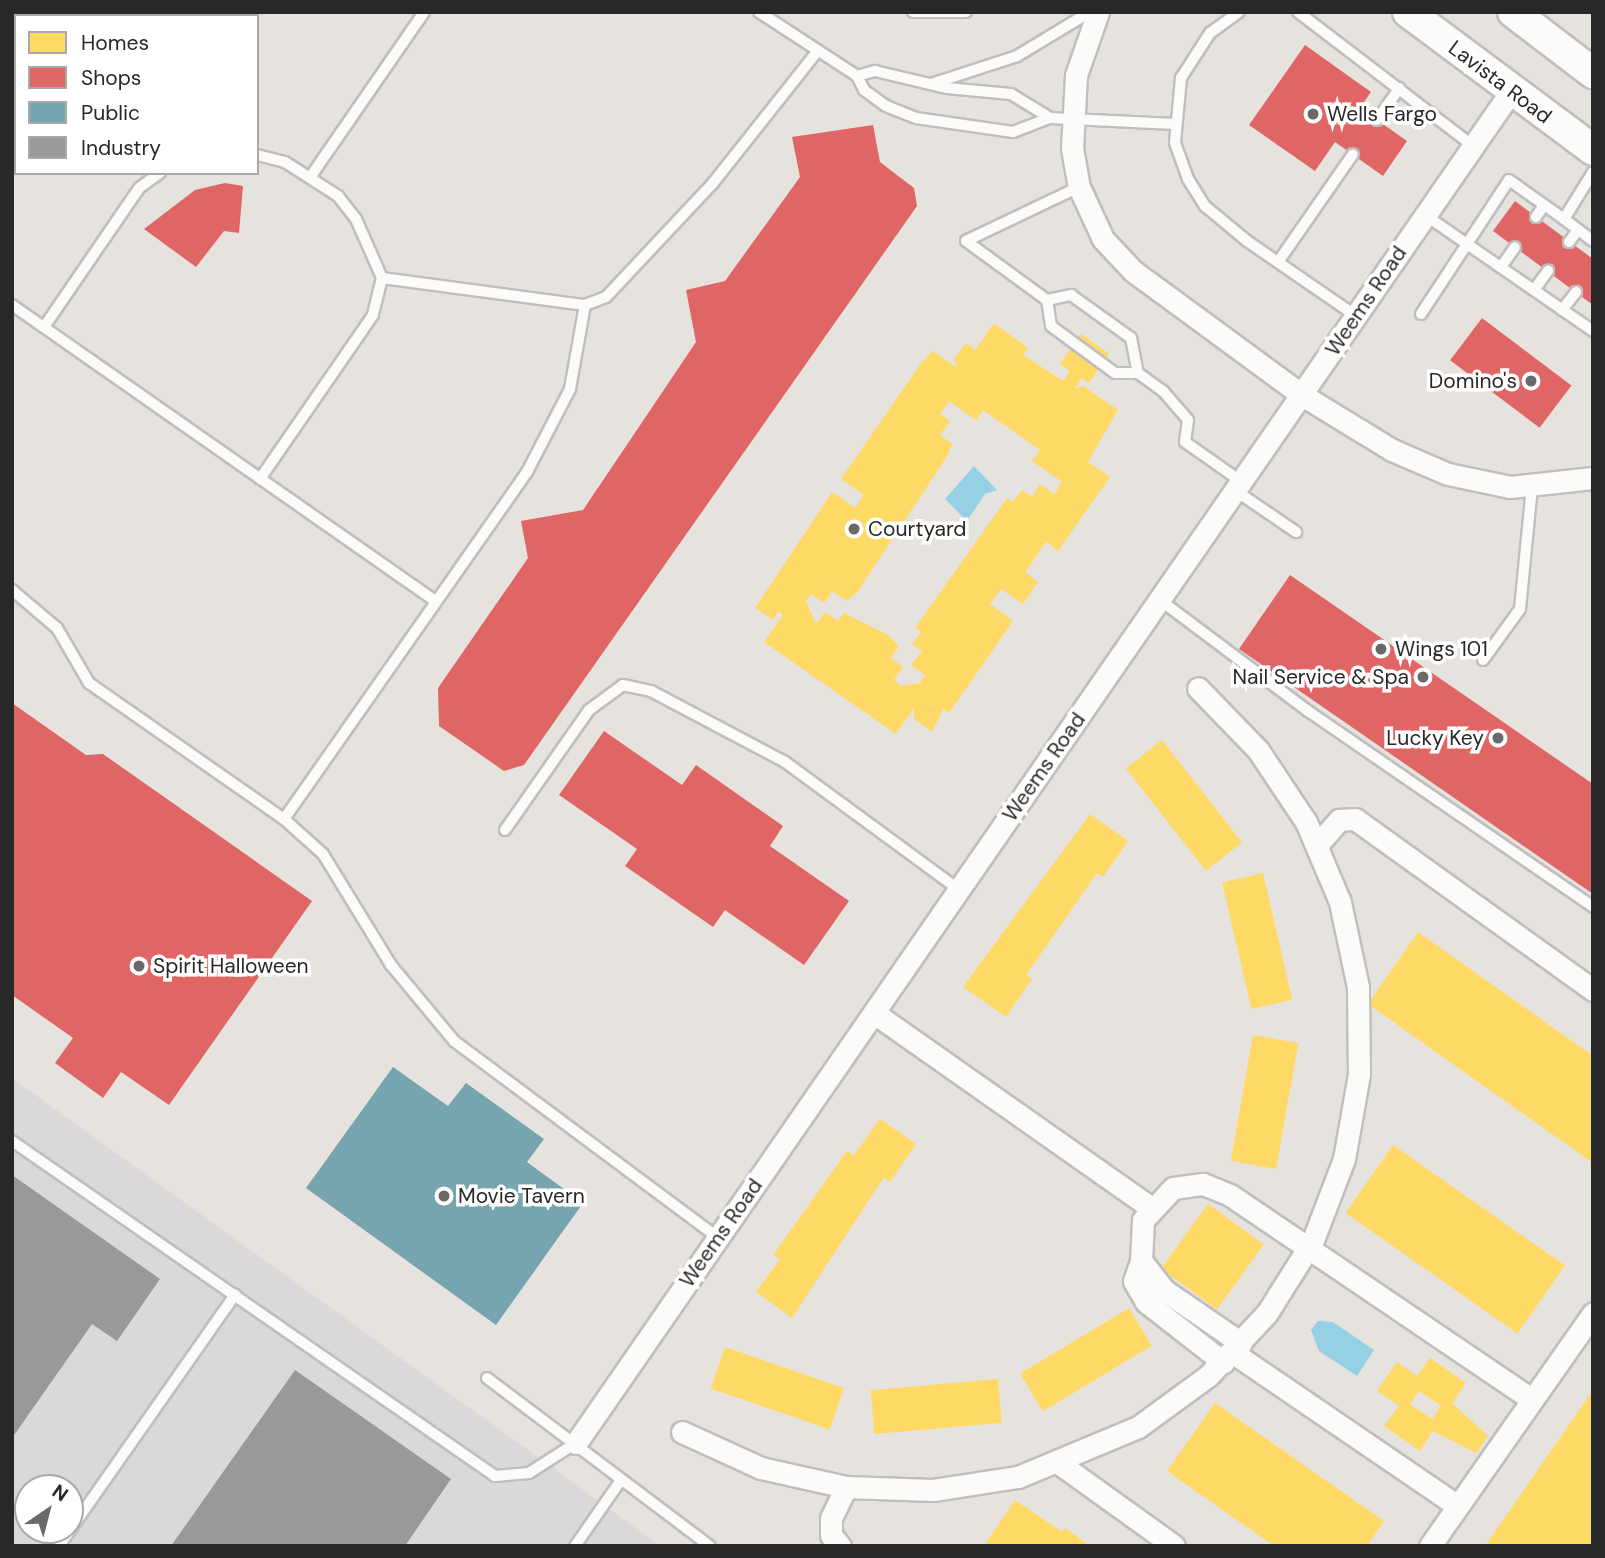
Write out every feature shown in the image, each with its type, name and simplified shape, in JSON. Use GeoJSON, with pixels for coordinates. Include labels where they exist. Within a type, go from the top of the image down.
{"type":"FeatureCollection","features":[{"type":"Feature","properties":{"kind":"main road","name":"Lavista Road"},"geometry":{"type":"LineString","coordinates":[[1408,12],[1593,150]]}},
{"type":"Feature","properties":{"kind":"main road"},"geometry":{"type":"LineString","coordinates":[[1526,16],[1593,73]]}},
{"type":"Feature","properties":{"kind":"street"},"geometry":{"type":"LineString","coordinates":[[1098,12],[1076,75],[1072,120],[1079,187],[1103,239],[1133,271],[1302,395],[1392,450],[1448,474],[1532,486],[1593,478]]}},
{"type":"Feature","properties":{"kind":"street","name":"Weems Road"},"geometry":{"type":"LineString","coordinates":[[576,1443],[1511,91]]}},
{"type":"Feature","properties":{"kind":"street"},"geometry":{"type":"LineString","coordinates":[[682,1432],[761,1468],[846,1487],[976,1486],[1060,1464],[1138,1427],[1232,1353],[1309,1246],[1344,1159],[1360,1030],[1351,944],[1318,844],[1258,750],[1198,688]]}},
{"type":"Feature","properties":{"kind":"street"},"geometry":{"type":"LineString","coordinates":[[1318,844],[1339,820],[1355,819],[1593,990]]}},
{"type":"Feature","properties":{"kind":"street"},"geometry":{"type":"LineString","coordinates":[[874,1013],[1150,1207]]}},
{"type":"Feature","properties":{"kind":"street"},"geometry":{"type":"LineString","coordinates":[[1458,1506],[1232,1353],[1146,1302],[1134,1281],[1141,1261],[1139,1235],[1150,1207],[1173,1188],[1203,1184],[1309,1246],[1530,1398]]}},
{"type":"Feature","properties":{"kind":"street"},"geometry":{"type":"LineString","coordinates":[[1430,1546],[1530,1398],[1593,1312]]}},
{"type":"Feature","properties":{"kind":"street"},"geometry":{"type":"LineString","coordinates":[[1060,1464],[1174,1546]]}},
{"type":"Feature","properties":{"kind":"street"},"geometry":{"type":"LineString","coordinates":[[840,1546],[831,1535],[831,1518],[846,1487]]}},
{"type":"Feature","properties":{"kind":"lane"},"geometry":{"type":"LineString","coordinates":[[311,176],[424,12]]}},
{"type":"Feature","properties":{"kind":"lane"},"geometry":{"type":"LineString","coordinates":[[760,12],[816,53],[858,76],[863,90],[916,118],[1013,132],[1050,118],[1175,124]]}},
{"type":"Feature","properties":{"kind":"lane"},"geometry":{"type":"LineString","coordinates":[[913,12],[965,12]]}},
{"type":"Feature","properties":{"kind":"lane"},"geometry":{"type":"LineString","coordinates":[[930,85],[1017,56],[1090,12]]}},
{"type":"Feature","properties":{"kind":"lane"},"geometry":{"type":"LineString","coordinates":[[1239,12],[1192,57],[1181,78],[1175,143],[1205,206],[1278,262],[1356,316]]}},
{"type":"Feature","properties":{"kind":"lane"},"geometry":{"type":"LineString","coordinates":[[1298,12],[1473,146]]}},
{"type":"Feature","properties":{"kind":"lane"},"geometry":{"type":"LineString","coordinates":[[382,278],[585,305],[624,281],[816,53]]}},
{"type":"Feature","properties":{"kind":"lane"},"geometry":{"type":"LineString","coordinates":[[858,76],[875,71],[930,85],[1011,94],[1050,118]]}},
{"type":"Feature","properties":{"kind":"lane"},"geometry":{"type":"LineString","coordinates":[[1377,120],[1399,88]]}},
{"type":"Feature","properties":{"kind":"lane"},"geometry":{"type":"LineString","coordinates":[[1278,262],[1353,154]]}},
{"type":"Feature","properties":{"kind":"lane"},"geometry":{"type":"LineString","coordinates":[[259,156],[311,176],[356,219],[382,278],[373,315],[260,479]]}},
{"type":"Feature","properties":{"kind":"lane"},"geometry":{"type":"LineString","coordinates":[[1564,219],[1593,172]]}},
{"type":"Feature","properties":{"kind":"lane"},"geometry":{"type":"LineString","coordinates":[[44,327],[139,188],[157,175]]}},
{"type":"Feature","properties":{"kind":"lane"},"geometry":{"type":"LineString","coordinates":[[1421,314],[1465,243],[1509,180],[1593,241]]}},
{"type":"Feature","properties":{"kind":"lane"},"geometry":{"type":"LineString","coordinates":[[1079,187],[966,241],[1047,300],[1051,326],[1115,373],[1138,373]]}},
{"type":"Feature","properties":{"kind":"lane"},"geometry":{"type":"LineString","coordinates":[[1536,217],[1544,205]]}},
{"type":"Feature","properties":{"kind":"lane"},"geometry":{"type":"LineString","coordinates":[[1425,215],[1593,331]]}},
{"type":"Feature","properties":{"kind":"lane"},"geometry":{"type":"LineString","coordinates":[[1569,242],[1578,230]]}},
{"type":"Feature","properties":{"kind":"lane"},"geometry":{"type":"LineString","coordinates":[[1501,267],[1515,247]]}},
{"type":"Feature","properties":{"kind":"lane"},"geometry":{"type":"LineString","coordinates":[[1534,290],[1548,271]]}},
{"type":"Feature","properties":{"kind":"lane"},"geometry":{"type":"LineString","coordinates":[[1562,310],[1576,292]]}},
{"type":"Feature","properties":{"kind":"lane"},"geometry":{"type":"LineString","coordinates":[[1047,300],[1070,295],[1130,338],[1138,373],[1183,410],[1185,442],[1296,532]]}},
{"type":"Feature","properties":{"kind":"lane"},"geometry":{"type":"LineString","coordinates":[[12,305],[435,600]]}},
{"type":"Feature","properties":{"kind":"lane"},"geometry":{"type":"LineString","coordinates":[[284,819],[527,472],[559,415],[570,389],[585,305]]}},
{"type":"Feature","properties":{"kind":"lane"},"geometry":{"type":"LineString","coordinates":[[1483,660],[1520,609],[1532,486]]}},
{"type":"Feature","properties":{"kind":"lane"},"geometry":{"type":"LineString","coordinates":[[12,590],[57,628],[89,683],[284,819],[323,854],[391,965],[454,1041],[718,1238]]}},
{"type":"Feature","properties":{"kind":"lane"},"geometry":{"type":"LineString","coordinates":[[1160,600],[1308,711],[1593,906]]}},
{"type":"Feature","properties":{"kind":"lane"},"geometry":{"type":"LineString","coordinates":[[505,830],[589,710],[622,685],[651,691],[785,762],[959,890]]}},
{"type":"Feature","properties":{"kind":"lane"},"geometry":{"type":"LineString","coordinates":[[12,1141],[495,1476],[529,1473],[576,1443]]}},
{"type":"Feature","properties":{"kind":"lane"},"geometry":{"type":"LineString","coordinates":[[59,1546],[235,1296]]}},
{"type":"Feature","properties":{"kind":"lane"},"geometry":{"type":"LineString","coordinates":[[487,1378],[710,1546]]}},
{"type":"Feature","properties":{"kind":"lane"},"geometry":{"type":"LineString","coordinates":[[575,1546],[621,1480]]}},
{"type":"Feature","properties":{"kind":"shaded area"},"geometry":{"type":"Polygon","coordinates":[[[12,1078],[560,1473],[660,1546],[12,1546],[12,1078]]]}},
{"type":"Feature","properties":{"kind":"water"},"geometry":{"type":"Polygon","coordinates":[[[974,466],[997,490],[985,494],[967,521],[945,499],[974,466]]]}},
{"type":"Feature","properties":{"kind":"water"},"geometry":{"type":"Polygon","coordinates":[[[1318,1321],[1333,1322],[1374,1350],[1357,1376],[1319,1351],[1311,1330],[1318,1321]]]}},
{"type":"Feature","properties":{"kind":"building: Homes","name":"Courtyard"},"geometry":{"type":"Polygon","coordinates":[[[994,323],[1028,348],[1023,355],[1063,381],[1070,371],[1060,364],[1081,334],[1109,354],[1089,383],[1082,378],[1074,389],[1083,386],[1118,410],[1088,462],[1110,477],[1058,551],[1046,542],[1025,572],[1038,582],[1023,604],[1001,589],[990,604],[1013,621],[949,713],[943,709],[932,732],[914,719],[914,708],[896,734],[764,642],[783,615],[779,611],[773,620],[755,608],[832,492],[855,508],[864,495],[841,479],[922,362],[933,351],[957,368],[954,359],[966,343],[975,350],[994,323]],[[949,401],[940,414],[950,421],[940,435],[952,444],[946,458],[858,591],[847,601],[832,591],[824,603],[811,594],[806,601],[816,624],[825,612],[838,621],[844,613],[888,635],[899,646],[891,658],[903,667],[894,680],[901,686],[920,683],[925,675],[911,665],[922,651],[912,644],[921,632],[915,628],[1007,498],[1013,502],[1022,490],[1032,497],[1040,484],[1054,494],[1062,482],[1032,461],[1040,450],[983,410],[976,420],[949,401]]]}},
{"type":"Feature","properties":{"kind":"building: Homes"},"geometry":{"type":"Polygon","coordinates":[[[1162,740],[1242,842],[1206,871],[1126,768],[1162,740]]]}},
{"type":"Feature","properties":{"kind":"building: Homes"},"geometry":{"type":"Polygon","coordinates":[[[1090,814],[1128,841],[1103,877],[1097,873],[1026,975],[1032,979],[1006,1017],[963,987],[1090,814]]]}},
{"type":"Feature","properties":{"kind":"building: Homes"},"geometry":{"type":"Polygon","coordinates":[[[1263,873],[1292,1000],[1251,1009],[1222,882],[1263,873]]]}},
{"type":"Feature","properties":{"kind":"building: Homes"},"geometry":{"type":"Polygon","coordinates":[[[1418,932],[1593,1056],[1593,1163],[1368,1004],[1418,932]]]}},
{"type":"Feature","properties":{"kind":"building: Homes"},"geometry":{"type":"Polygon","coordinates":[[[1253,1035],[1298,1043],[1276,1169],[1231,1161],[1253,1035]]]}},
{"type":"Feature","properties":{"kind":"building: Homes"},"geometry":{"type":"Polygon","coordinates":[[[880,1119],[916,1144],[890,1182],[884,1177],[792,1318],[756,1292],[780,1259],[773,1255],[847,1151],[854,1155],[880,1119]]]}},
{"type":"Feature","properties":{"kind":"building: Homes"},"geometry":{"type":"Polygon","coordinates":[[[1393,1145],[1565,1265],[1517,1333],[1345,1213],[1393,1145]]]}},
{"type":"Feature","properties":{"kind":"building: Homes"},"geometry":{"type":"Polygon","coordinates":[[[1208,1204],[1264,1245],[1217,1309],[1161,1269],[1208,1204]]]}},
{"type":"Feature","properties":{"kind":"building: Homes"},"geometry":{"type":"Polygon","coordinates":[[[1129,1308],[1152,1346],[1043,1411],[1020,1373],[1129,1308]]]}},
{"type":"Feature","properties":{"kind":"building: Homes"},"geometry":{"type":"Polygon","coordinates":[[[725,1347],[844,1388],[830,1430],[711,1389],[725,1347]]]}},
{"type":"Feature","properties":{"kind":"building: Homes"},"geometry":{"type":"Polygon","coordinates":[[[1430,1358],[1466,1383],[1452,1403],[1488,1436],[1476,1453],[1433,1431],[1420,1451],[1384,1426],[1399,1406],[1377,1391],[1397,1362],[1417,1376],[1430,1358]],[[1419,1391],[1410,1404],[1432,1419],[1441,1406],[1419,1391]]]}},
{"type":"Feature","properties":{"kind":"building: Homes"},"geometry":{"type":"Polygon","coordinates":[[[998,1379],[1002,1423],[874,1434],[870,1390],[998,1379]]]}},
{"type":"Feature","properties":{"kind":"building: Homes"},"geometry":{"type":"Polygon","coordinates":[[[1593,1390],[1593,1546],[1485,1546],[1593,1390]]]}},
{"type":"Feature","properties":{"kind":"building: Homes"},"geometry":{"type":"Polygon","coordinates":[[[1215,1403],[1384,1521],[1367,1546],[1274,1546],[1167,1471],[1215,1403]]]}},
{"type":"Feature","properties":{"kind":"building: Homes"},"geometry":{"type":"Polygon","coordinates":[[[1015,1500],[1062,1532],[1065,1528],[1090,1546],[984,1546],[1015,1500]]]}},
{"type":"Feature","properties":{"kind":"building: Shops","name":"Wells Fargo"},"geometry":{"type":"Polygon","coordinates":[[[1305,45],[1371,92],[1360,108],[1407,141],[1383,176],[1335,142],[1315,171],[1249,125],[1305,45]]]}},
{"type":"Feature","properties":{"kind":"building: Shops"},"geometry":{"type":"Polygon","coordinates":[[[873,125],[880,162],[914,188],[917,206],[524,765],[504,771],[439,726],[438,688],[528,558],[521,521],[583,510],[696,342],[686,290],[725,281],[800,177],[792,137],[873,125]]]}},
{"type":"Feature","properties":{"kind":"building: Shops"},"geometry":{"type":"Polygon","coordinates":[[[225,183],[243,186],[239,233],[224,231],[196,267],[144,229],[195,190],[225,183]]]}},
{"type":"Feature","properties":{"kind":"building: Shops"},"geometry":{"type":"Polygon","coordinates":[[[1515,201],[1593,259],[1593,305],[1493,231],[1515,201]]]}},
{"type":"Feature","properties":{"kind":"building: Shops"},"geometry":{"type":"Polygon","coordinates":[[[1482,318],[1571,385],[1540,428],[1450,360],[1482,318]]]}},
{"type":"Feature","properties":{"kind":"building: Shops"},"geometry":{"type":"Polygon","coordinates":[[[1290,575],[1593,784],[1593,894],[1239,649],[1290,575]]]}},
{"type":"Feature","properties":{"kind":"building: Shops","name":"Spirit Halloween"},"geometry":{"type":"Polygon","coordinates":[[[12,703],[86,755],[103,754],[312,901],[169,1105],[121,1072],[103,1098],[55,1063],[73,1038],[12,995],[12,703]]]}},
{"type":"Feature","properties":{"kind":"building: Shops"},"geometry":{"type":"Polygon","coordinates":[[[604,731],[682,785],[696,765],[783,826],[770,846],[849,901],[804,965],[725,910],[713,927],[625,866],[637,849],[559,795],[604,731]]]}},
{"type":"Feature","properties":{"kind":"building: Public","name":"Movie Tavern"},"geometry":{"type":"Polygon","coordinates":[[[393,1067],[448,1106],[466,1083],[544,1139],[527,1162],[583,1203],[496,1325],[306,1188],[393,1067]]]}},
{"type":"Feature","properties":{"kind":"building: Industry"},"geometry":{"type":"Polygon","coordinates":[[[12,1175],[160,1279],[117,1341],[92,1324],[12,1438],[12,1175]]]}},
{"type":"Feature","properties":{"kind":"building: Industry"},"geometry":{"type":"Polygon","coordinates":[[[295,1370],[451,1479],[405,1546],[171,1546],[295,1370]]]}},
{"type":"Feature","properties":{"kind":"place","name":"Wells Fargo"},"geometry":{"type":"Point","coordinates":[1313,114]}},
{"type":"Feature","properties":{"kind":"place","name":"Domino's"},"geometry":{"type":"Point","coordinates":[1531,381]}},
{"type":"Feature","properties":{"kind":"place","name":"Courtyard"},"geometry":{"type":"Point","coordinates":[854,529]}},
{"type":"Feature","properties":{"kind":"place","name":"Wings 101"},"geometry":{"type":"Point","coordinates":[1381,649]}},
{"type":"Feature","properties":{"kind":"place","name":"Nail Service & Spa"},"geometry":{"type":"Point","coordinates":[1423,677]}},
{"type":"Feature","properties":{"kind":"place","name":"Lucky Key"},"geometry":{"type":"Point","coordinates":[1498,738]}},
{"type":"Feature","properties":{"kind":"place","name":"Spirit Halloween"},"geometry":{"type":"Point","coordinates":[139,966]}},
{"type":"Feature","properties":{"kind":"place","name":"Movie Tavern"},"geometry":{"type":"Point","coordinates":[444,1196]}}]}
